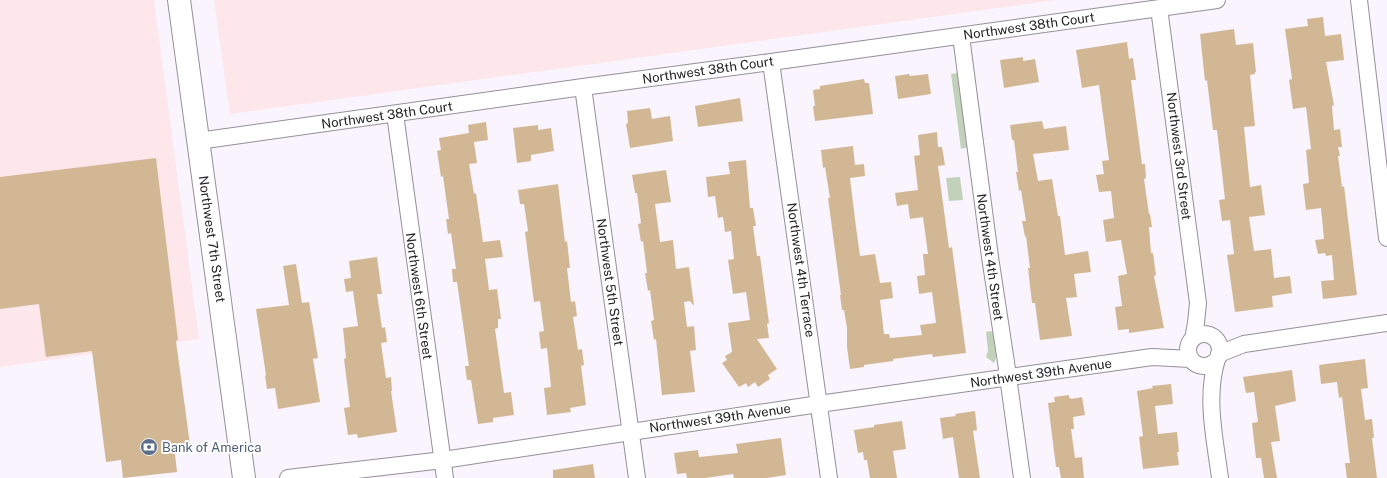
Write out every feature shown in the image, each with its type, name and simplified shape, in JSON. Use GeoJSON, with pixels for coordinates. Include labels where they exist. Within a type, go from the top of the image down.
{"type":"FeatureCollection","features":[{"type":"Feature","properties":{"kind":"main road","name":"Northwest 7th Street"},"geometry":{"type":"LineString","coordinates":[[179,0],[244,478]]}},
{"type":"Feature","properties":{"kind":"street","name":"Northwest 38th Court"},"geometry":{"type":"LineString","coordinates":[[198,141],[1217,0]]}},
{"type":"Feature","properties":{"kind":"street"},"geometry":{"type":"LineString","coordinates":[[1359,0],[1387,238]]}},
{"type":"Feature","properties":{"kind":"street","name":"Northwest 3rd Street"},"geometry":{"type":"LineString","coordinates":[[1160,8],[1198,303],[1196,323],[1191,341]]}},
{"type":"Feature","properties":{"kind":"street","name":"Northwest 4th Street"},"geometry":{"type":"LineString","coordinates":[[961,36],[990,257],[1022,478]]}},
{"type":"Feature","properties":{"kind":"street","name":"Northwest 4th Terrace"},"geometry":{"type":"LineString","coordinates":[[771,62],[830,478]]}},
{"type":"Feature","properties":{"kind":"street","name":"Northwest 5th Street"},"geometry":{"type":"LineString","coordinates":[[583,87],[637,478]]}},
{"type":"Feature","properties":{"kind":"street","name":"Northwest 6th Street"},"geometry":{"type":"LineString","coordinates":[[395,114],[445,478]]}},
{"type":"Feature","properties":{"kind":"street","name":"Northwest 3rd Street"},"geometry":{"type":"LineString","coordinates":[[1198,303],[1213,337]]}},
{"type":"Feature","properties":{"kind":"street"},"geometry":{"type":"LineString","coordinates":[[1194,362],[1208,366],[1218,357],[1244,344],[1387,323]]}},
{"type":"Feature","properties":{"kind":"street"},"geometry":{"type":"LineString","coordinates":[[1211,402],[1194,362],[1188,353],[1191,341],[1198,335],[1205,334],[1244,344]]}},
{"type":"Feature","properties":{"kind":"street"},"geometry":{"type":"LineString","coordinates":[[1213,337],[1220,348],[1213,371],[1211,402],[1220,478]]}},
{"type":"Feature","properties":{"kind":"street","name":"Northwest 39th Avenue"},"geometry":{"type":"LineString","coordinates":[[288,478],[443,460],[631,431],[1152,357],[1191,341]]}},
{"type":"Feature","properties":{"kind":"street","name":"Northwest 39th Avenue"},"geometry":{"type":"LineString","coordinates":[[1152,357],[1194,362]]}},
{"type":"Feature","properties":{"kind":"shaded area"},"geometry":{"type":"Polygon","coordinates":[[[0,0],[154,0],[199,339],[0,367],[0,0]]]}},
{"type":"Feature","properties":{"kind":"shaded area"},"geometry":{"type":"Polygon","coordinates":[[[214,0],[1056,0],[230,114],[214,0]]]}},
{"type":"Feature","properties":{"kind":"green space"},"geometry":{"type":"Polygon","coordinates":[[[958,73],[968,147],[961,149],[951,74],[958,73]]]}},
{"type":"Feature","properties":{"kind":"green space"},"geometry":{"type":"Polygon","coordinates":[[[960,177],[963,200],[949,201],[946,178],[960,177]]]}},
{"type":"Feature","properties":{"kind":"green space"},"geometry":{"type":"Polygon","coordinates":[[[990,331],[995,333],[996,340],[997,352],[994,363],[986,357],[988,350],[986,332],[990,331]]]}},
{"type":"Feature","properties":{"kind":"building"},"geometry":{"type":"Polygon","coordinates":[[[1323,17],[1325,36],[1341,34],[1344,60],[1326,62],[1334,105],[1332,106],[1334,130],[1340,129],[1342,147],[1338,147],[1340,156],[1338,156],[1342,187],[1344,186],[1357,295],[1323,299],[1321,281],[1334,280],[1332,255],[1326,256],[1325,253],[1318,254],[1315,240],[1324,239],[1321,208],[1306,210],[1303,184],[1309,183],[1306,150],[1311,149],[1306,107],[1293,109],[1289,80],[1292,79],[1285,29],[1308,26],[1307,19],[1323,17]]]}},
{"type":"Feature","properties":{"kind":"building"},"geometry":{"type":"Polygon","coordinates":[[[1234,29],[1236,45],[1253,43],[1256,72],[1255,74],[1250,75],[1255,126],[1244,127],[1250,187],[1261,185],[1265,215],[1249,217],[1254,251],[1271,249],[1274,278],[1290,276],[1292,293],[1272,296],[1273,307],[1235,312],[1227,255],[1234,254],[1230,220],[1222,221],[1219,200],[1225,199],[1217,130],[1213,130],[1207,80],[1205,81],[1200,34],[1234,29]]]}},
{"type":"Feature","properties":{"kind":"building"},"geometry":{"type":"Polygon","coordinates":[[[1127,42],[1129,59],[1133,58],[1136,80],[1131,80],[1142,164],[1145,164],[1146,178],[1144,179],[1152,227],[1149,227],[1151,253],[1153,253],[1156,275],[1154,276],[1164,328],[1129,333],[1129,329],[1118,330],[1115,307],[1122,306],[1118,276],[1127,274],[1121,240],[1106,242],[1103,220],[1114,218],[1111,191],[1099,192],[1096,175],[1104,174],[1102,161],[1109,160],[1099,85],[1082,88],[1076,50],[1127,42]]]}},
{"type":"Feature","properties":{"kind":"building"},"geometry":{"type":"Polygon","coordinates":[[[1023,57],[1023,61],[1035,59],[1039,82],[1004,88],[1000,60],[1023,57]]]}},
{"type":"Feature","properties":{"kind":"building"},"geometry":{"type":"Polygon","coordinates":[[[909,74],[910,76],[928,74],[931,94],[898,99],[895,76],[909,74]]]}},
{"type":"Feature","properties":{"kind":"building"},"geometry":{"type":"Polygon","coordinates":[[[864,79],[865,83],[869,83],[873,114],[815,121],[813,90],[820,89],[820,86],[864,79]]]}},
{"type":"Feature","properties":{"kind":"building"},"geometry":{"type":"Polygon","coordinates":[[[740,98],[743,121],[698,127],[695,106],[740,98]]]}},
{"type":"Feature","properties":{"kind":"building"},"geometry":{"type":"Polygon","coordinates":[[[650,108],[652,119],[670,116],[673,141],[630,148],[626,124],[628,123],[627,111],[650,108]]]}},
{"type":"Feature","properties":{"kind":"building"},"geometry":{"type":"Polygon","coordinates":[[[1042,121],[1044,129],[1066,126],[1069,150],[1033,154],[1038,181],[1052,179],[1058,216],[1060,216],[1065,255],[1088,251],[1091,272],[1074,274],[1077,297],[1066,298],[1072,336],[1040,340],[1035,303],[1032,303],[1028,268],[1030,268],[1026,236],[1025,237],[1022,221],[1026,221],[1021,190],[1019,191],[1014,140],[1012,140],[1010,125],[1042,121]]]}},
{"type":"Feature","properties":{"kind":"building"},"geometry":{"type":"Polygon","coordinates":[[[486,122],[488,140],[474,142],[477,163],[469,164],[474,194],[476,193],[483,242],[500,240],[503,257],[485,259],[489,290],[497,289],[501,319],[498,319],[498,328],[495,329],[504,393],[511,392],[514,415],[493,418],[493,422],[478,424],[471,380],[467,380],[465,366],[469,366],[457,282],[453,282],[452,269],[456,269],[451,233],[448,234],[446,219],[449,219],[443,176],[441,177],[437,151],[441,150],[439,138],[469,133],[468,125],[486,122]]]}},
{"type":"Feature","properties":{"kind":"building"},"geometry":{"type":"Polygon","coordinates":[[[538,125],[538,130],[551,128],[554,151],[531,155],[531,161],[517,163],[513,128],[538,125]]]}},
{"type":"Feature","properties":{"kind":"building"},"geometry":{"type":"Polygon","coordinates":[[[937,132],[938,147],[942,147],[945,165],[938,166],[949,248],[952,247],[966,353],[933,357],[932,354],[893,359],[893,361],[864,365],[864,367],[850,369],[847,347],[847,328],[844,310],[842,310],[828,198],[830,198],[825,167],[823,168],[821,150],[853,146],[855,165],[864,164],[865,176],[850,178],[860,256],[875,254],[880,283],[891,282],[893,298],[880,300],[884,334],[889,334],[890,338],[922,335],[920,325],[936,323],[932,292],[919,294],[917,276],[925,275],[923,254],[928,254],[923,217],[910,219],[908,204],[897,206],[895,193],[918,190],[914,156],[920,155],[918,135],[937,132]]]}},
{"type":"Feature","properties":{"kind":"building"},"geometry":{"type":"Polygon","coordinates":[[[156,158],[178,340],[176,341],[191,452],[175,454],[177,472],[123,478],[121,460],[106,462],[92,351],[46,357],[39,304],[0,309],[0,177],[156,158]]]}},
{"type":"Feature","properties":{"kind":"building"},"geometry":{"type":"Polygon","coordinates":[[[746,160],[750,208],[753,208],[756,226],[753,226],[757,256],[760,256],[769,323],[767,324],[769,338],[757,339],[777,369],[768,375],[770,379],[758,387],[755,382],[748,387],[746,383],[739,387],[722,363],[727,360],[725,356],[732,352],[728,323],[750,320],[746,292],[733,294],[728,260],[734,259],[731,231],[725,232],[723,217],[718,218],[715,196],[708,197],[706,177],[730,174],[728,162],[746,160]]]}},
{"type":"Feature","properties":{"kind":"building"},"geometry":{"type":"Polygon","coordinates":[[[666,170],[671,202],[655,204],[660,242],[673,240],[676,269],[689,267],[694,306],[690,301],[684,302],[687,327],[694,326],[696,350],[690,351],[695,392],[662,395],[656,339],[654,340],[651,321],[654,320],[650,290],[648,291],[643,241],[641,242],[638,224],[641,223],[637,193],[635,193],[632,175],[666,170]]]}},
{"type":"Feature","properties":{"kind":"building"},"geometry":{"type":"Polygon","coordinates":[[[558,184],[565,242],[567,241],[570,268],[567,268],[571,302],[575,301],[577,316],[573,317],[578,350],[582,349],[584,365],[581,366],[586,405],[570,408],[571,412],[547,415],[544,388],[551,387],[547,348],[541,349],[539,332],[544,331],[540,301],[534,302],[525,232],[528,231],[524,204],[520,204],[518,190],[558,184]]]}},
{"type":"Feature","properties":{"kind":"building"},"geometry":{"type":"Polygon","coordinates":[[[377,257],[382,294],[377,294],[382,328],[385,327],[387,342],[381,343],[386,378],[391,377],[391,391],[397,432],[358,438],[357,434],[348,435],[344,408],[350,407],[344,359],[346,358],[343,328],[358,326],[353,291],[346,292],[344,279],[351,278],[349,261],[377,257]]]}},
{"type":"Feature","properties":{"kind":"building"},"geometry":{"type":"Polygon","coordinates":[[[296,264],[302,303],[309,302],[318,358],[313,359],[320,402],[278,409],[275,388],[267,389],[256,309],[289,305],[283,266],[296,264]]]}},
{"type":"Feature","properties":{"kind":"building"},"geometry":{"type":"Polygon","coordinates":[[[1365,359],[1368,388],[1361,389],[1365,420],[1372,419],[1374,438],[1372,438],[1377,478],[1347,478],[1345,463],[1350,463],[1342,397],[1339,398],[1337,382],[1321,384],[1319,365],[1365,359]]]}},
{"type":"Feature","properties":{"kind":"building"},"geometry":{"type":"Polygon","coordinates":[[[1292,370],[1296,401],[1275,406],[1280,441],[1271,442],[1277,478],[1264,478],[1261,458],[1256,458],[1252,423],[1258,422],[1254,392],[1246,393],[1243,377],[1292,370]]]}},
{"type":"Feature","properties":{"kind":"building"},"geometry":{"type":"Polygon","coordinates":[[[1171,384],[1173,404],[1155,406],[1158,434],[1177,432],[1179,452],[1177,452],[1179,465],[1143,469],[1139,437],[1143,436],[1137,391],[1153,388],[1152,386],[1171,384]]]}},
{"type":"Feature","properties":{"kind":"building"},"geometry":{"type":"Polygon","coordinates":[[[1069,395],[1069,398],[1071,399],[1082,397],[1085,415],[1073,417],[1074,429],[1071,429],[1075,458],[1082,457],[1084,478],[1061,478],[1059,467],[1056,467],[1048,403],[1055,402],[1054,397],[1069,395]]]}},
{"type":"Feature","properties":{"kind":"building"},"geometry":{"type":"Polygon","coordinates":[[[975,411],[977,430],[973,431],[980,478],[959,478],[953,437],[943,439],[940,418],[975,411]]]}},
{"type":"Feature","properties":{"kind":"building"},"geometry":{"type":"Polygon","coordinates":[[[902,421],[906,449],[893,451],[897,478],[870,478],[867,460],[864,460],[863,452],[858,453],[854,430],[874,427],[874,425],[902,421]]]}},
{"type":"Feature","properties":{"kind":"building"},"geometry":{"type":"Polygon","coordinates":[[[781,438],[786,475],[767,478],[734,478],[733,474],[705,478],[687,478],[686,473],[677,474],[674,453],[698,450],[699,457],[738,453],[736,444],[781,438]]]}},
{"type":"Feature","properties":{"kind":"building"},"geometry":{"type":"Polygon","coordinates":[[[593,464],[595,478],[553,478],[553,470],[593,464]]]}},
{"type":"Feature","properties":{"kind":"place","name":"Bank of America"},"geometry":{"type":"Point","coordinates":[149,447]}}]}
